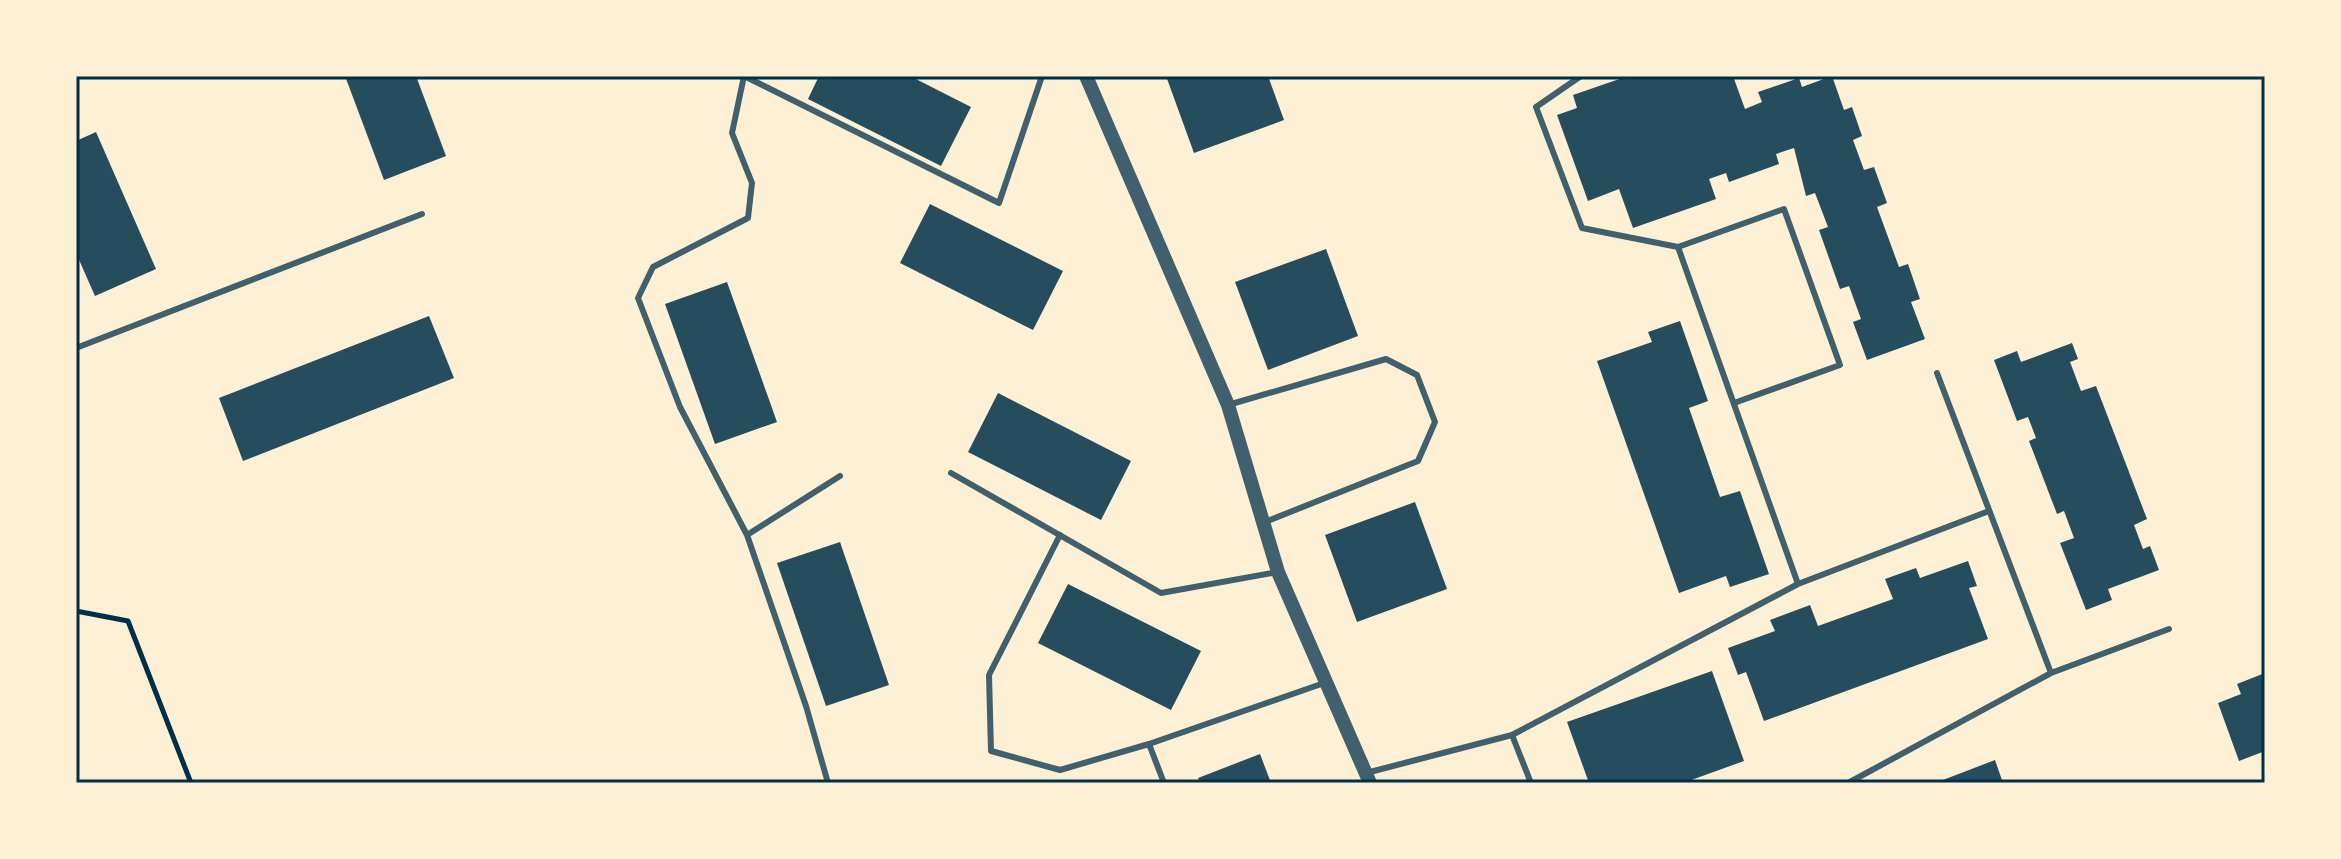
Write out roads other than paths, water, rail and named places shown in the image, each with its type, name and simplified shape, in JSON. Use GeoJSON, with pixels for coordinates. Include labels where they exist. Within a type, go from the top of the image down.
{"type":"FeatureCollection","features":[{"type":"Feature","properties":{"kind":"street"},"geometry":{"type":"LineString","coordinates":[[1086,76],[1228,405],[1278,572],[1368,778]]}},
{"type":"Feature","properties":{"kind":"lane"},"geometry":{"type":"LineString","coordinates":[[828,783],[806,706],[747,535],[680,407],[638,298],[653,267],[748,218],[752,183],[732,133],[744,76],[999,203],[1042,76]]}},
{"type":"Feature","properties":{"kind":"lane"},"geometry":{"type":"LineString","coordinates":[[1581,76],[1536,107],[1582,228],[1678,247],[1784,209],[1840,365],[1734,403]]}},
{"type":"Feature","properties":{"kind":"lane"},"geometry":{"type":"LineString","coordinates":[[76,348],[422,214]]}},
{"type":"Feature","properties":{"kind":"lane"},"geometry":{"type":"LineString","coordinates":[[1678,247],[1798,584]]}},
{"type":"Feature","properties":{"kind":"lane"},"geometry":{"type":"LineString","coordinates":[[1228,405],[1386,359],[1417,375],[1435,422],[1418,461],[1265,522]]}},
{"type":"Feature","properties":{"kind":"lane"},"geometry":{"type":"LineString","coordinates":[[1937,373],[2051,673]]}},
{"type":"Feature","properties":{"kind":"lane"},"geometry":{"type":"LineString","coordinates":[[951,473],[1161,593],[1278,572]]}},
{"type":"Feature","properties":{"kind":"lane"},"geometry":{"type":"LineString","coordinates":[[747,535],[840,476]]}},
{"type":"Feature","properties":{"kind":"lane"},"geometry":{"type":"LineString","coordinates":[[1368,778],[1512,735],[1798,584],[1989,511]]}},
{"type":"Feature","properties":{"kind":"lane"},"geometry":{"type":"LineString","coordinates":[[1060,535],[989,675],[991,751],[1060,770],[1149,744],[1328,682]]}},
{"type":"Feature","properties":{"kind":"lane"},"geometry":{"type":"LineString","coordinates":[[1848,783],[2051,673],[2169,629]]}},
{"type":"Feature","properties":{"kind":"lane"},"geometry":{"type":"LineString","coordinates":[[1512,735],[1531,783]]}},
{"type":"Feature","properties":{"kind":"lane"},"geometry":{"type":"LineString","coordinates":[[1149,744],[1164,783]]}}]}
